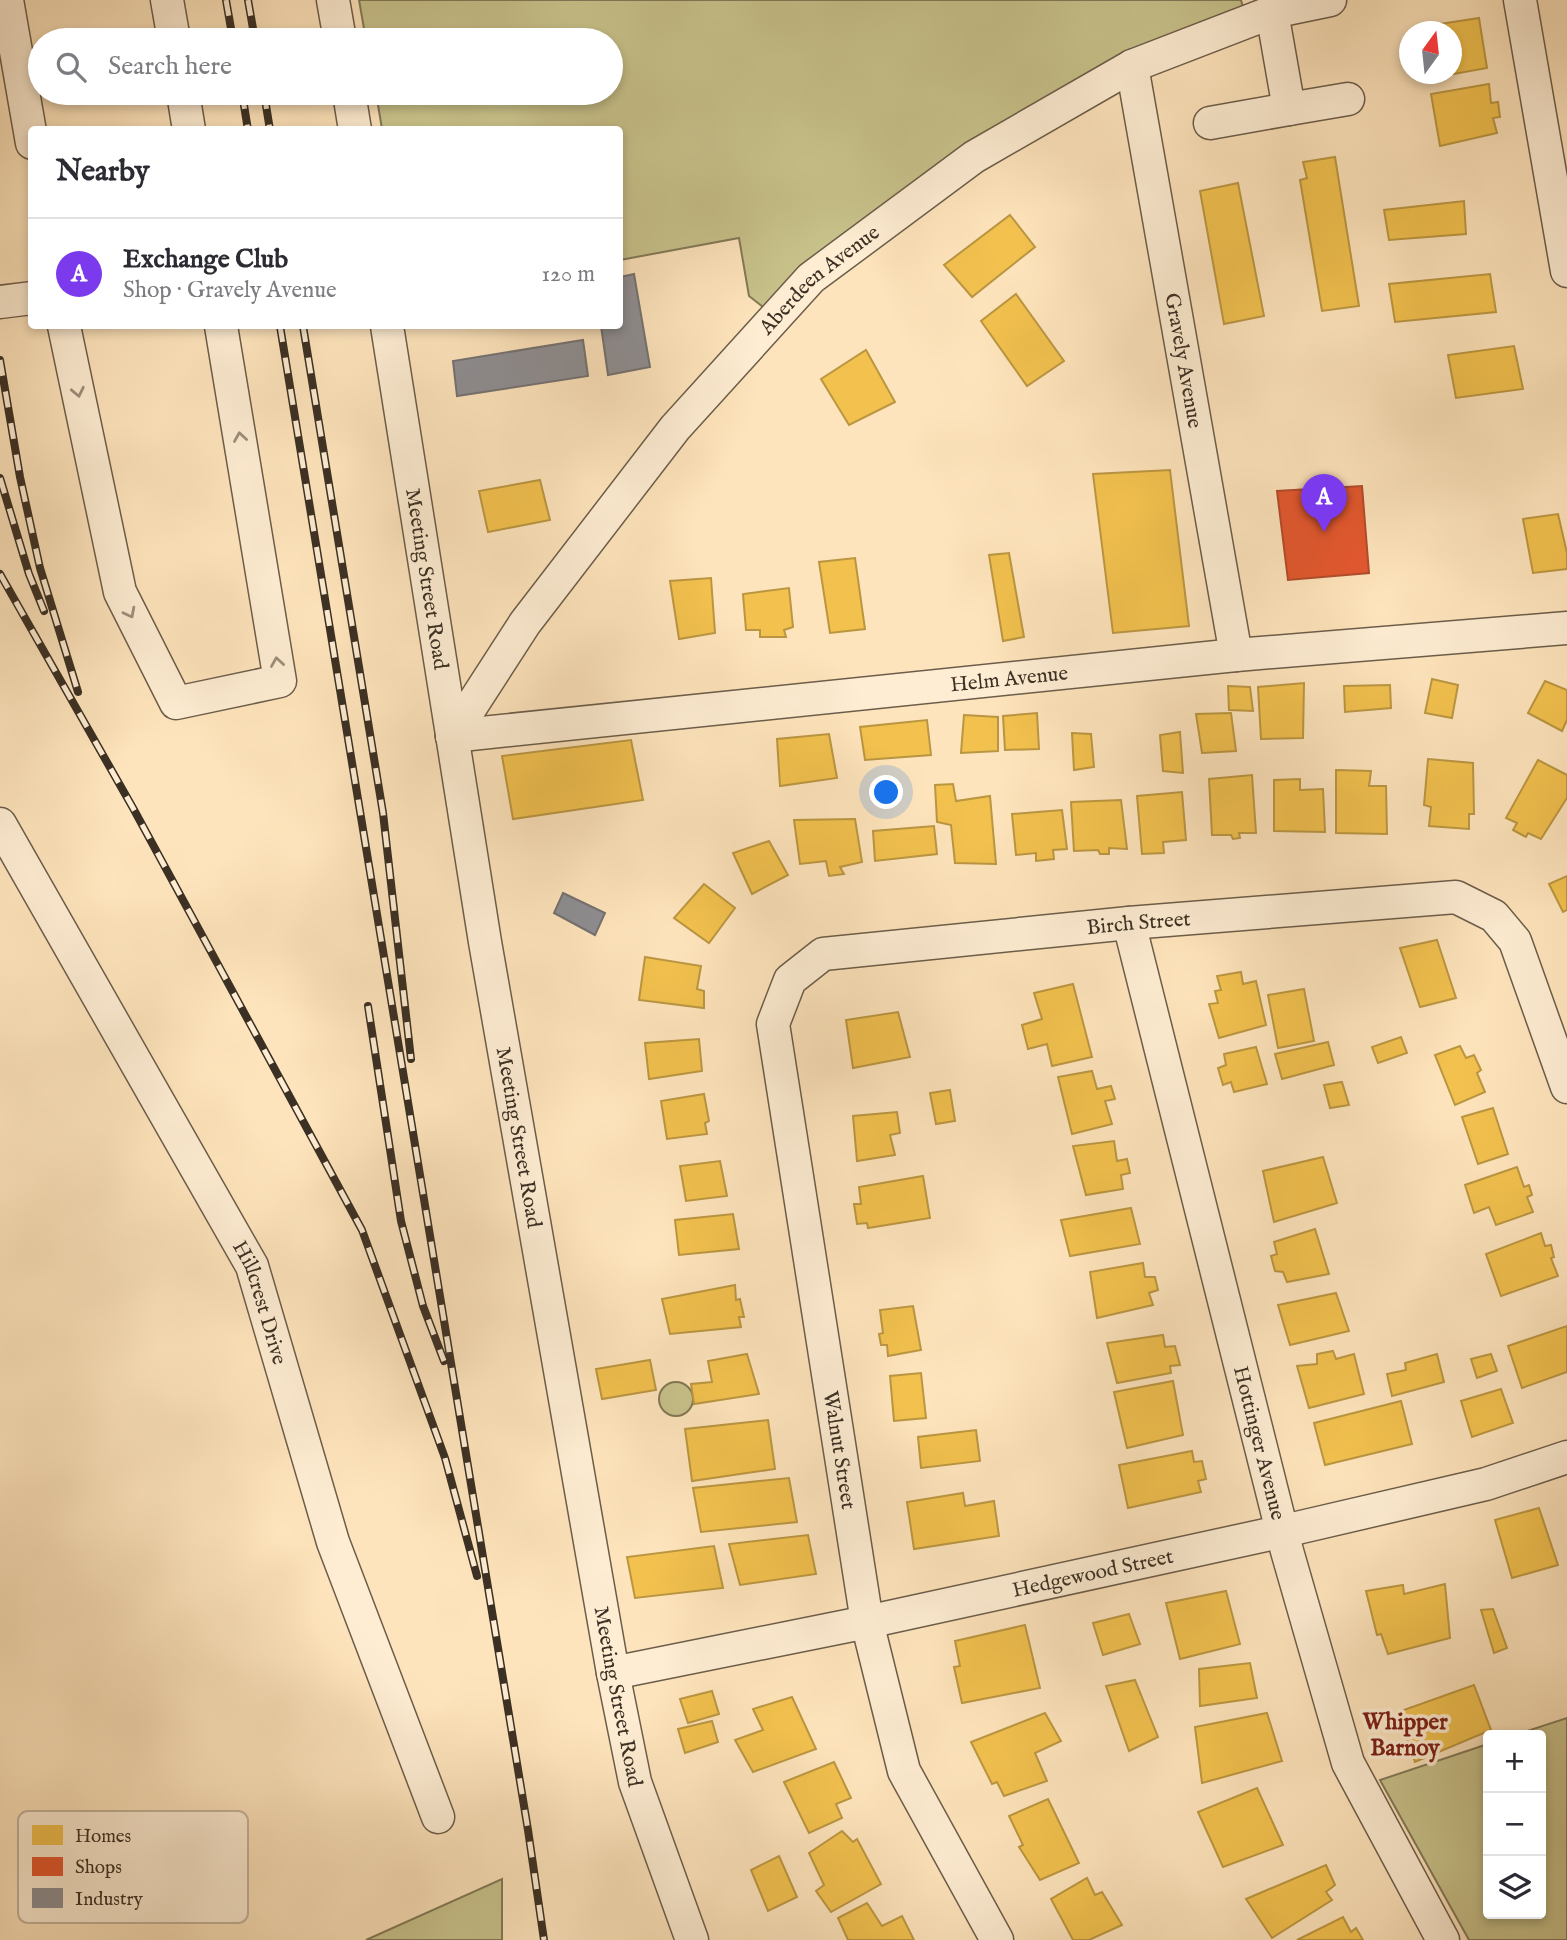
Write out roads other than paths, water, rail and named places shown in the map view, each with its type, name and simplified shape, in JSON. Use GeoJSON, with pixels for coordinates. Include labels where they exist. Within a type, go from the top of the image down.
{"type":"FeatureCollection","features":[{"type":"Feature","properties":{"kind":"street"},"geometry":{"type":"LineString","coordinates":[[7,0],[29,126]]}},
{"type":"Feature","properties":{"kind":"street"},"geometry":{"type":"LineString","coordinates":[[167,0],[172,28]]}},
{"type":"Feature","properties":{"kind":"street"},"geometry":{"type":"LineString","coordinates":[[333,0],[338,28]]}},
{"type":"Feature","properties":{"kind":"street","name":"Aberdeen Avenue"},"geometry":{"type":"LineString","coordinates":[[452,736],[525,623],[668,438],[811,278],[974,157],[1132,66],[1272,12],[1330,0]]}},
{"type":"Feature","properties":{"kind":"street"},"geometry":{"type":"LineString","coordinates":[[1520,0],[1567,271]]}},
{"type":"Feature","properties":{"kind":"street"},"geometry":{"type":"LineString","coordinates":[[1272,12],[1289,109]]}},
{"type":"Feature","properties":{"kind":"street","name":"Gravely Avenue"},"geometry":{"type":"LineString","coordinates":[[1132,66],[1236,655]]}},
{"type":"Feature","properties":{"kind":"street"},"geometry":{"type":"LineString","coordinates":[[1210,123],[1348,99]]}},
{"type":"Feature","properties":{"kind":"street"},"geometry":{"type":"LineString","coordinates":[[185,105],[188,126]]}},
{"type":"Feature","properties":{"kind":"street"},"geometry":{"type":"LineString","coordinates":[[351,105],[354,126]]}},
{"type":"Feature","properties":{"kind":"street"},"geometry":{"type":"LineString","coordinates":[[0,302],[28,298]]}},
{"type":"Feature","properties":{"kind":"street"},"geometry":{"type":"LineString","coordinates":[[65,329],[120,592],[176,703],[280,681],[221,329]]}},
{"type":"Feature","properties":{"kind":"street","name":"Meeting Street Road"},"geometry":{"type":"LineString","coordinates":[[387,329],[485,942],[613,1674],[635,1782],[692,1940]]}},
{"type":"Feature","properties":{"kind":"street","name":"Helm Avenue"},"geometry":{"type":"LineString","coordinates":[[452,736],[1236,655],[1567,628]]}},
{"type":"Feature","properties":{"kind":"street","name":"Hillcrest Drive"},"geometry":{"type":"LineString","coordinates":[[0,824],[252,1266],[333,1542],[438,1817]]}},
{"type":"Feature","properties":{"kind":"street","name":"Birch Street"},"geometry":{"type":"LineString","coordinates":[[822,954],[1129,923],[1456,897],[1494,916],[1515,941],[1567,1087]]}},
{"type":"Feature","properties":{"kind":"street","name":"Hottinger Avenue"},"geometry":{"type":"LineString","coordinates":[[1129,923],[1291,1564],[1348,1763],[1443,1940]]}},
{"type":"Feature","properties":{"kind":"street","name":"Walnut Street"},"geometry":{"type":"LineString","coordinates":[[822,954],[790,980],[773,1024],[867,1622],[904,1771],[997,1940]]}},
{"type":"Feature","properties":{"kind":"street","name":"Hedgewood Street"},"geometry":{"type":"LineString","coordinates":[[613,1674],[1284,1531],[1486,1484],[1567,1457]]}},
{"type":"Feature","properties":{"kind":"railway"},"geometry":{"type":"LineString","coordinates":[[226,0],[231,28]]}},
{"type":"Feature","properties":{"kind":"railway"},"geometry":{"type":"LineString","coordinates":[[248,0],[253,28]]}},
{"type":"Feature","properties":{"kind":"railway"},"geometry":{"type":"LineString","coordinates":[[244,105],[247,126]]}},
{"type":"Feature","properties":{"kind":"railway"},"geometry":{"type":"LineString","coordinates":[[266,105],[269,126]]}},
{"type":"Feature","properties":{"kind":"railway"},"geometry":{"type":"LineString","coordinates":[[280,329],[544,1940]]}},
{"type":"Feature","properties":{"kind":"railway"},"geometry":{"type":"LineString","coordinates":[[303,329],[383,813],[411,1059]]}},
{"type":"Feature","properties":{"kind":"railway"},"geometry":{"type":"LineString","coordinates":[[0,360],[20,477],[40,568],[78,692]]}},
{"type":"Feature","properties":{"kind":"railway"},"geometry":{"type":"LineString","coordinates":[[0,478],[29,574],[44,611]]}},
{"type":"Feature","properties":{"kind":"railway"},"geometry":{"type":"LineString","coordinates":[[0,574],[133,808],[362,1230],[445,1458],[477,1576]]}},
{"type":"Feature","properties":{"kind":"railway"},"geometry":{"type":"LineString","coordinates":[[368,1006],[401,1221],[423,1306],[444,1361]]}},
{"type":"Feature","properties":{"kind":"place","name":"Exchange Club"},"geometry":{"type":"Point","coordinates":[1324,532]}},
{"type":"Feature","properties":{"kind":"district","name":"Whipper Barnoy"},"geometry":{"type":"Point","coordinates":[1405,1734]}}]}
